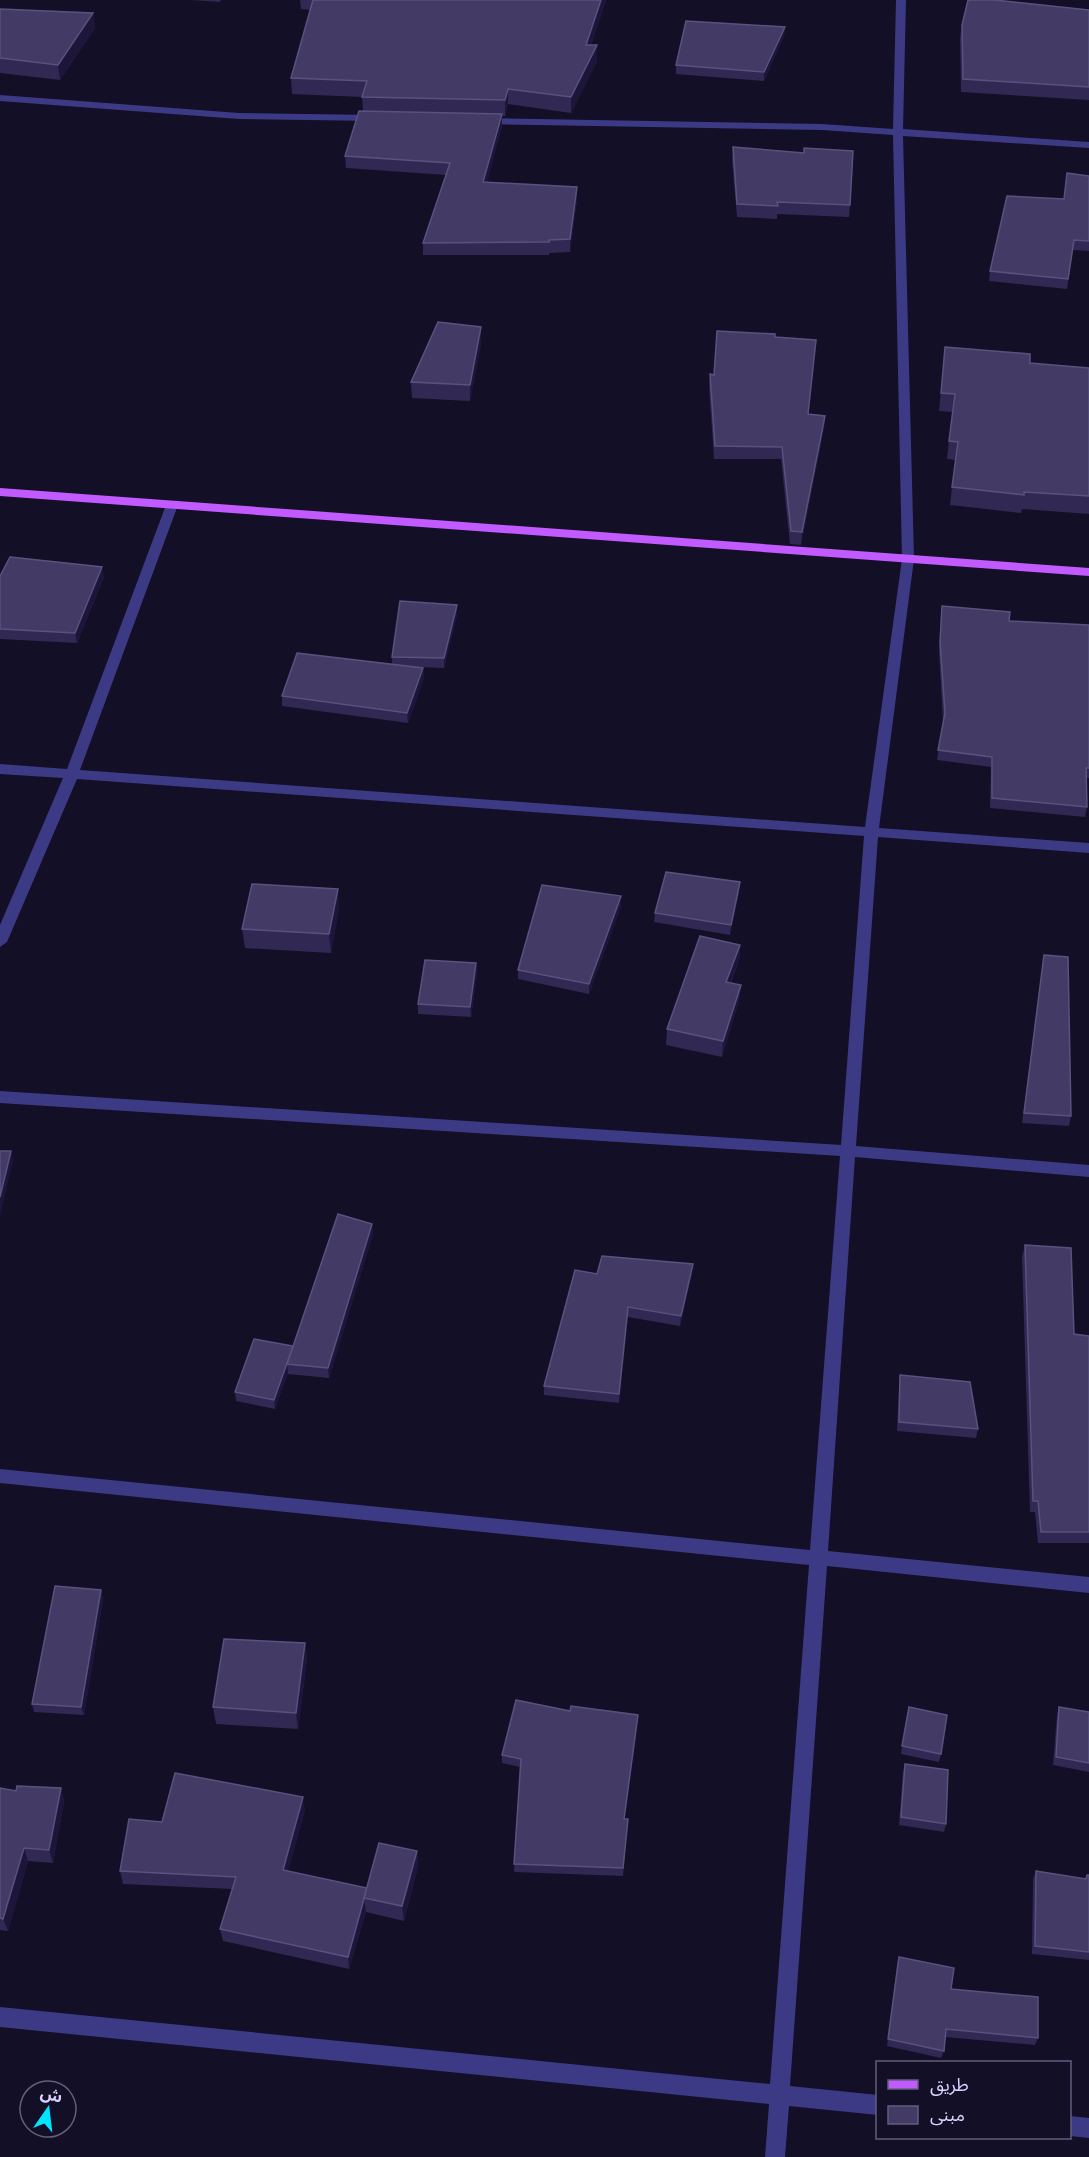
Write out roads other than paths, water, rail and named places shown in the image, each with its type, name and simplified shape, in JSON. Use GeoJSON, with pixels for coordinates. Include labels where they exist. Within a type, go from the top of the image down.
{"type":"FeatureCollection","features":[{"type":"Feature","properties":{"kind":"main road"},"geometry":{"type":"LineString","coordinates":[[0,492],[1089,572]]}},
{"type":"Feature","properties":{"kind":"street"},"geometry":{"type":"LineString","coordinates":[[775,2157],[872,833],[908,559],[898,132],[901,0]]}},
{"type":"Feature","properties":{"kind":"street"},"geometry":{"type":"LineString","coordinates":[[0,98],[239,116],[393,119]]}},
{"type":"Feature","properties":{"kind":"street"},"geometry":{"type":"LineString","coordinates":[[477,120],[822,127],[1089,145]]}},
{"type":"Feature","properties":{"kind":"street"},"geometry":{"type":"LineString","coordinates":[[0,942],[72,774],[172,505]]}},
{"type":"Feature","properties":{"kind":"street"},"geometry":{"type":"LineString","coordinates":[[0,770],[1089,848]]}},
{"type":"Feature","properties":{"kind":"street"},"geometry":{"type":"LineString","coordinates":[[0,1097],[849,1151],[1089,1171]]}},
{"type":"Feature","properties":{"kind":"street"},"geometry":{"type":"LineString","coordinates":[[0,1476],[1089,1585]]}},
{"type":"Feature","properties":{"kind":"street"},"geometry":{"type":"LineString","coordinates":[[0,2017],[876,2105]]}},
{"type":"Feature","properties":{"kind":"street"},"geometry":{"type":"LineString","coordinates":[[1071,2126],[1089,2128]]}}]}
